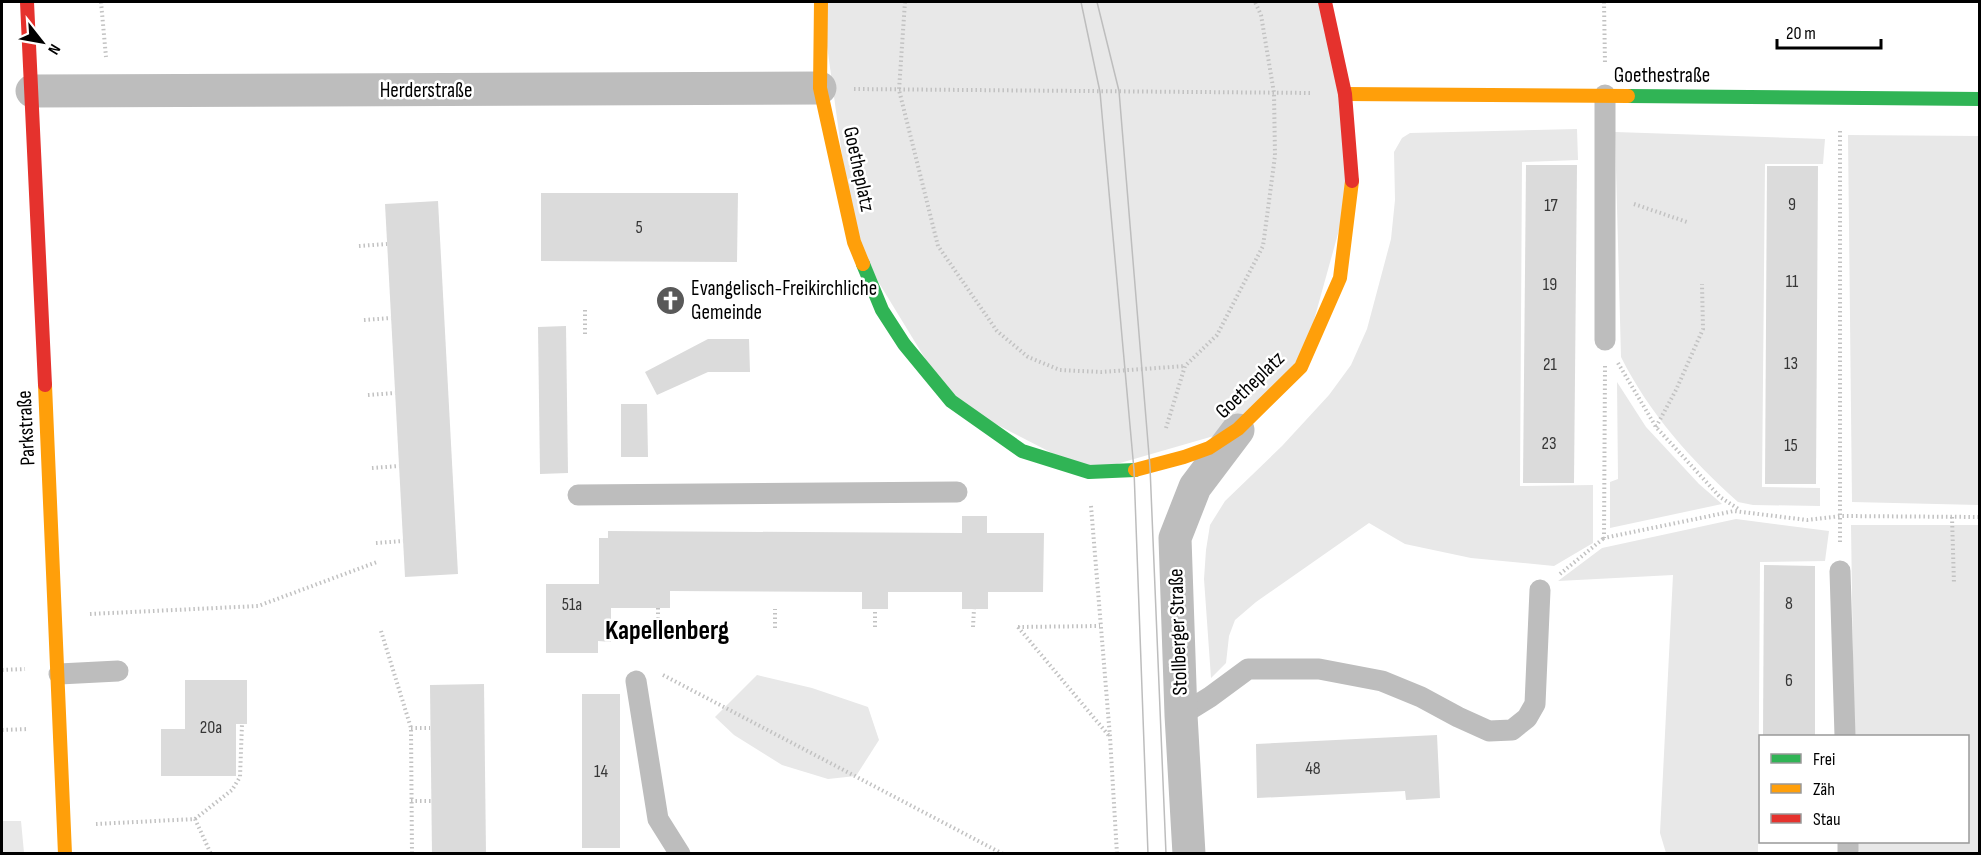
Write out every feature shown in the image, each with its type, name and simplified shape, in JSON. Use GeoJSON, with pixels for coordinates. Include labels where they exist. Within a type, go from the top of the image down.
{"type":"FeatureCollection","features":[{"type":"Feature","properties":{"kind":"main road","name":"Parkstraße"},"geometry":{"type":"LineString","coordinates":[[27,2],[65,854]]}},
{"type":"Feature","properties":{"kind":"main road","name":"Goetheplatz"},"geometry":{"type":"LineString","coordinates":[[820,2],[820,88],[854,242],[882,310],[904,344],[951,401],[1022,451],[1089,472],[1134,470],[1209,448],[1238,429],[1301,367],[1340,278],[1352,183],[1345,94],[1325,2]]}},
{"type":"Feature","properties":{"kind":"main road","name":"Goethestraße"},"geometry":{"type":"LineString","coordinates":[[1345,94],[1980,99]]}},
{"type":"Feature","properties":{"kind":"street","name":"Herderstraße"},"geometry":{"type":"LineString","coordinates":[[32,91],[820,88]]}},
{"type":"Feature","properties":{"kind":"street","name":"Stollberger Straße"},"geometry":{"type":"LineString","coordinates":[[1189,854],[1181,715],[1175,538],[1195,487],[1238,429]]}},
{"type":"Feature","properties":{"kind":"lane"},"geometry":{"type":"LineString","coordinates":[[1605,95],[1605,340]]}},
{"type":"Feature","properties":{"kind":"lane"},"geometry":{"type":"LineString","coordinates":[[578,495],[957,492]]}},
{"type":"Feature","properties":{"kind":"lane"},"geometry":{"type":"LineString","coordinates":[[1840,571],[1845,735]]}},
{"type":"Feature","properties":{"kind":"lane"},"geometry":{"type":"LineString","coordinates":[[1181,715],[1248,669],[1319,669],[1382,681],[1421,696],[1489,731],[1512,730],[1527,718],[1535,704],[1540,590]]}},
{"type":"Feature","properties":{"kind":"lane"},"geometry":{"type":"LineString","coordinates":[[58,674],[118,671]]}},
{"type":"Feature","properties":{"kind":"lane"},"geometry":{"type":"LineString","coordinates":[[645,676],[658,819],[680,854]]}},
{"type":"Feature","properties":{"kind":"path"},"geometry":{"type":"LineString","coordinates":[[101,2],[109,91]]}},
{"type":"Feature","properties":{"kind":"path"},"geometry":{"type":"LineString","coordinates":[[905,2],[899,90],[938,246],[997,331],[1028,357],[1060,370],[1101,372],[1185,366],[1217,335],[1263,246],[1275,156],[1274,93],[1261,15],[1255,2]]}},
{"type":"Feature","properties":{"kind":"path"},"geometry":{"type":"LineString","coordinates":[[1604,2],[1605,95]]}},
{"type":"Feature","properties":{"kind":"path"},"geometry":{"type":"LineString","coordinates":[[820,88],[1345,94]]}},
{"type":"Feature","properties":{"kind":"path"},"geometry":{"type":"LineString","coordinates":[[1840,97],[1840,571]]}},
{"type":"Feature","properties":{"kind":"path"},"geometry":{"type":"LineString","coordinates":[[1605,194],[1687,222]]}},
{"type":"Feature","properties":{"kind":"path"},"geometry":{"type":"LineString","coordinates":[[359,246],[387,244]]}},
{"type":"Feature","properties":{"kind":"path"},"geometry":{"type":"LineString","coordinates":[[1656,427],[1676,390],[1703,329],[1702,284]]}},
{"type":"Feature","properties":{"kind":"path"},"geometry":{"type":"LineString","coordinates":[[585,310],[585,334]]}},
{"type":"Feature","properties":{"kind":"path"},"geometry":{"type":"LineString","coordinates":[[364,320],[391,318]]}},
{"type":"Feature","properties":{"kind":"path"},"geometry":{"type":"LineString","coordinates":[[1605,340],[1656,427],[1720,497],[1744,512]]}},
{"type":"Feature","properties":{"kind":"path"},"geometry":{"type":"LineString","coordinates":[[1604,538],[1605,340]]}},
{"type":"Feature","properties":{"kind":"path"},"geometry":{"type":"LineString","coordinates":[[368,394],[395,393]]}},
{"type":"Feature","properties":{"kind":"path"},"geometry":{"type":"LineString","coordinates":[[372,468],[399,466]]}},
{"type":"Feature","properties":{"kind":"path"},"geometry":{"type":"LineString","coordinates":[[1089,472],[1117,854]]}},
{"type":"Feature","properties":{"kind":"path"},"geometry":{"type":"LineString","coordinates":[[1540,590],[1604,538],[1734,511],[1807,520],[1841,516],[1980,517]]}},
{"type":"Feature","properties":{"kind":"path"},"geometry":{"type":"LineString","coordinates":[[1952,517],[1954,584]]}},
{"type":"Feature","properties":{"kind":"path"},"geometry":{"type":"LineString","coordinates":[[376,543],[403,542]]}},
{"type":"Feature","properties":{"kind":"path"},"geometry":{"type":"LineString","coordinates":[[90,614],[258,606],[377,562]]}},
{"type":"Feature","properties":{"kind":"path"},"geometry":{"type":"LineString","coordinates":[[658,608],[658,628]]}},
{"type":"Feature","properties":{"kind":"path"},"geometry":{"type":"LineString","coordinates":[[775,609],[775,628]]}},
{"type":"Feature","properties":{"kind":"path"},"geometry":{"type":"LineString","coordinates":[[875,609],[875,627]]}},
{"type":"Feature","properties":{"kind":"path"},"geometry":{"type":"LineString","coordinates":[[973,627],[974,609]]}},
{"type":"Feature","properties":{"kind":"path"},"geometry":{"type":"LineString","coordinates":[[1100,626],[1018,627],[1110,737]]}},
{"type":"Feature","properties":{"kind":"path"},"geometry":{"type":"LineString","coordinates":[[381,631],[411,728],[412,854]]}},
{"type":"Feature","properties":{"kind":"path"},"geometry":{"type":"LineString","coordinates":[[645,676],[1003,854]]}},
{"type":"Feature","properties":{"kind":"path"},"geometry":{"type":"LineString","coordinates":[[106,824],[195,819],[232,790],[240,777],[242,724]]}},
{"type":"Feature","properties":{"kind":"path"},"geometry":{"type":"LineString","coordinates":[[411,728],[430,728]]}},
{"type":"Feature","properties":{"kind":"path"},"geometry":{"type":"LineString","coordinates":[[411,801],[431,801]]}},
{"type":"Feature","properties":{"kind":"path"},"geometry":{"type":"LineString","coordinates":[[195,819],[211,854]]}},
{"type":"Feature","properties":{"kind":"shaded area"},"geometry":{"type":"Polygon","coordinates":[[[821,2],[1325,2],[1352,183],[1301,367],[1238,429],[1089,472],[951,401],[854,242],[821,2]]]}},
{"type":"Feature","properties":{"kind":"shaded area"},"geometry":{"type":"Polygon","coordinates":[[[1577,129],[1578,160],[1522,162],[1520,486],[1593,485],[1593,543],[1554,566],[1471,558],[1405,544],[1369,523],[1256,602],[1235,620],[1229,636],[1226,663],[1211,678],[1204,579],[1210,525],[1225,501],[1282,446],[1329,395],[1351,365],[1367,329],[1391,239],[1395,200],[1394,152],[1402,138],[1410,133],[1577,129]]]}},
{"type":"Feature","properties":{"kind":"shaded area"},"geometry":{"type":"Polygon","coordinates":[[[1615,132],[1825,139],[1823,164],[1765,164],[1762,487],[1820,488],[1820,506],[1753,505],[1738,502],[1672,435],[1632,378],[1621,357],[1615,132]]]}},
{"type":"Feature","properties":{"kind":"shaded area"},"geometry":{"type":"Polygon","coordinates":[[[1848,135],[1979,136],[1979,505],[1852,502],[1848,135]]]}},
{"type":"Feature","properties":{"kind":"shaded area"},"geometry":{"type":"Polygon","coordinates":[[[1617,382],[1646,427],[1699,484],[1722,504],[1610,528],[1610,482],[1618,479],[1617,382]]]}},
{"type":"Feature","properties":{"kind":"shaded area"},"geometry":{"type":"Polygon","coordinates":[[[1736,519],[1829,531],[1825,561],[1760,562],[1758,853],[1666,853],[1660,833],[1673,575],[1558,581],[1602,548],[1736,519]]]}},
{"type":"Feature","properties":{"kind":"shaded area"},"geometry":{"type":"Polygon","coordinates":[[[1851,525],[1979,525],[1979,853],[1863,854],[1855,849],[1855,843],[1969,843],[1969,735],[1854,735],[1851,525]]]}},
{"type":"Feature","properties":{"kind":"shaded area"},"geometry":{"type":"Polygon","coordinates":[[[757,675],[812,688],[868,707],[879,740],[856,776],[828,779],[782,765],[734,735],[715,717],[757,675]]]}},
{"type":"Feature","properties":{"kind":"shaded area"},"geometry":{"type":"Polygon","coordinates":[[[2,821],[21,821],[24,853],[2,853],[2,821]]]}},
{"type":"Feature","properties":{"kind":"building"},"geometry":{"type":"Polygon","coordinates":[[[1526,165],[1577,165],[1574,483],[1523,483],[1526,165]]]}},
{"type":"Feature","properties":{"kind":"building"},"geometry":{"type":"Polygon","coordinates":[[[1767,166],[1818,166],[1816,484],[1765,484],[1767,166]]]}},
{"type":"Feature","properties":{"kind":"building"},"geometry":{"type":"Polygon","coordinates":[[[541,193],[738,193],[737,262],[541,261],[541,193]]]}},
{"type":"Feature","properties":{"kind":"building"},"geometry":{"type":"Polygon","coordinates":[[[438,201],[458,574],[405,577],[385,204],[438,201]]]}},
{"type":"Feature","properties":{"kind":"building"},"geometry":{"type":"Polygon","coordinates":[[[566,326],[568,473],[540,474],[538,327],[566,326]]]}},
{"type":"Feature","properties":{"kind":"building"},"geometry":{"type":"Polygon","coordinates":[[[708,339],[749,339],[750,372],[708,372],[657,395],[645,372],[708,339]]]}},
{"type":"Feature","properties":{"kind":"building"},"geometry":{"type":"Polygon","coordinates":[[[621,404],[647,404],[648,457],[621,457],[621,404]]]}},
{"type":"Feature","properties":{"kind":"building"},"geometry":{"type":"Polygon","coordinates":[[[962,516],[987,516],[987,533],[1044,533],[1043,592],[988,592],[988,609],[962,609],[962,592],[888,592],[888,609],[862,609],[862,592],[670,591],[670,608],[611,608],[611,642],[598,641],[598,653],[546,653],[546,584],[599,584],[599,538],[608,538],[608,531],[962,533],[962,516]]]}},
{"type":"Feature","properties":{"kind":"building"},"geometry":{"type":"Polygon","coordinates":[[[1764,565],[1815,566],[1815,735],[1763,735],[1764,565]]]}},
{"type":"Feature","properties":{"kind":"building"},"geometry":{"type":"Polygon","coordinates":[[[185,680],[247,680],[247,724],[236,724],[236,776],[161,776],[161,729],[185,729],[185,680]]]}},
{"type":"Feature","properties":{"kind":"building"},"geometry":{"type":"Polygon","coordinates":[[[484,684],[486,854],[432,854],[430,685],[484,684]]]}},
{"type":"Feature","properties":{"kind":"building"},"geometry":{"type":"Polygon","coordinates":[[[582,694],[620,694],[620,848],[582,848],[582,694]]]}},
{"type":"Feature","properties":{"kind":"building"},"geometry":{"type":"Polygon","coordinates":[[[1437,735],[1440,798],[1406,800],[1405,791],[1257,798],[1256,744],[1437,735]]]}},
{"type":"Feature","properties":{"kind":"tram line"},"geometry":{"type":"LineString","coordinates":[[1081,2],[1100,92],[1134,470],[1148,854]]}},
{"type":"Feature","properties":{"kind":"tram line"},"geometry":{"type":"LineString","coordinates":[[1097,2],[1119,91],[1150,467],[1166,854]]}},
{"type":"Feature","properties":{"kind":"traffic: fast"},"geometry":{"type":"LineString","coordinates":[[1628,96],[1980,99]]}},
{"type":"Feature","properties":{"kind":"traffic: fast"},"geometry":{"type":"LineString","coordinates":[[863,264],[882,310],[904,344],[951,401],[1022,451],[1089,472],[1135,470]]}},
{"type":"Feature","properties":{"kind":"traffic: slow"},"geometry":{"type":"LineString","coordinates":[[821,2],[820,88],[854,242],[863,264]]}},
{"type":"Feature","properties":{"kind":"traffic: slow"},"geometry":{"type":"LineString","coordinates":[[1345,94],[1628,96]]}},
{"type":"Feature","properties":{"kind":"traffic: slow"},"geometry":{"type":"LineString","coordinates":[[1135,470],[1209,448],[1238,429],[1301,367],[1340,278],[1352,181]]}},
{"type":"Feature","properties":{"kind":"traffic: slow"},"geometry":{"type":"LineString","coordinates":[[45,385],[65,854]]}},
{"type":"Feature","properties":{"kind":"traffic: jam"},"geometry":{"type":"LineString","coordinates":[[27,2],[45,385]]}},
{"type":"Feature","properties":{"kind":"traffic: jam"},"geometry":{"type":"LineString","coordinates":[[1325,2],[1345,94],[1352,181]]}},
{"type":"Feature","properties":{"kind":"place","name":"Evangelisch-Freikirchliche Gemeinde"},"geometry":{"type":"Point","coordinates":[670,300]}},
{"type":"Feature","properties":{"kind":"district","name":"Kapellenberg"},"geometry":{"type":"Point","coordinates":[667,631]}}]}
